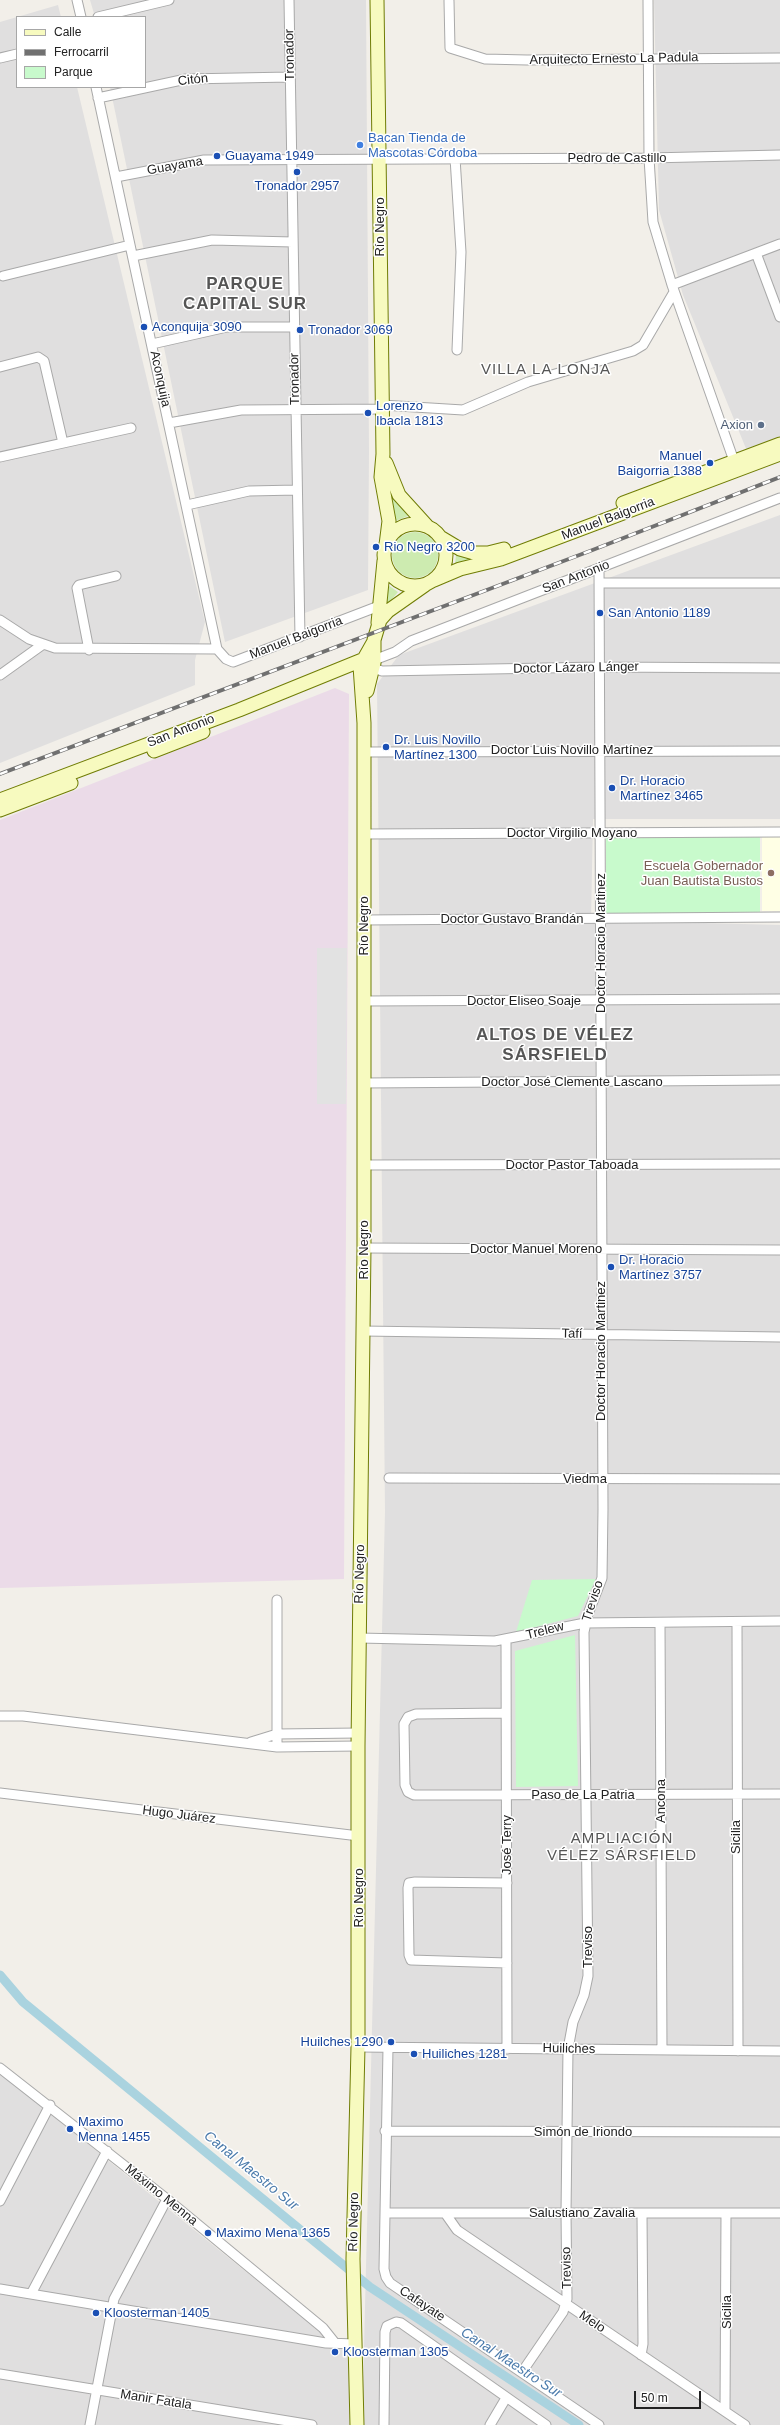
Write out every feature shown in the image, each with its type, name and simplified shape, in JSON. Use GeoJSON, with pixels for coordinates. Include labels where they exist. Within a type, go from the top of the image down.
{"type":"FeatureCollection","features":[{"type":"Feature","properties":{"kind":"main road","name":"Río Negro"},"geometry":{"type":"LineString","coordinates":[[377,0],[380,158],[382,482],[389,521],[386,545]]}},
{"type":"Feature","properties":{"kind":"main road","name":"Manuel Baigorria"},"geometry":{"type":"LineString","coordinates":[[440,537],[466,552],[481,553],[500,550],[780,444]]}},
{"type":"Feature","properties":{"kind":"main road","name":"Río Negro"},"geometry":{"type":"LineString","coordinates":[[383,454],[391,480],[399,495],[428,527]]}},
{"type":"Feature","properties":{"kind":"main road","name":"Manuel Baigorria"},"geometry":{"type":"LineString","coordinates":[[430,582],[460,569],[501,559],[780,454]]}},
{"type":"Feature","properties":{"kind":"main road"},"geometry":{"type":"LineString","coordinates":[[416,524],[428,527],[440,537],[446,556],[443,569],[430,582],[418,586],[400,582],[390,573],[384,561],[386,545],[392,534],[403,526],[416,524]]}},
{"type":"Feature","properties":{"kind":"main road","name":"Río Negro"},"geometry":{"type":"LineString","coordinates":[[358,2425],[353,2259],[358,2048],[358,1739],[364,1248],[364,723],[368,666],[377,627],[384,561]]}},
{"type":"Feature","properties":{"kind":"main road","name":"Río Negro"},"geometry":{"type":"LineString","coordinates":[[377,627],[388,611],[430,582]]}},
{"type":"Feature","properties":{"kind":"main road","name":"San Antonio"},"geometry":{"type":"LineString","coordinates":[[0,800],[239,710],[368,666]]}},
{"type":"Feature","properties":{"kind":"main road","name":"San Antonio"},"geometry":{"type":"LineString","coordinates":[[0,810],[368,666]]}},
{"type":"Feature","properties":{"kind":"street"},"geometry":{"type":"LineString","coordinates":[[77,0],[81,16]]}},
{"type":"Feature","properties":{"kind":"street"},"geometry":{"type":"LineString","coordinates":[[102,16],[169,0]]}},
{"type":"Feature","properties":{"kind":"street","name":"Tronador"},"geometry":{"type":"LineString","coordinates":[[289,0],[300,637]]}},
{"type":"Feature","properties":{"kind":"street"},"geometry":{"type":"LineString","coordinates":[[648,0],[649,158],[653,222],[673,288],[734,461]]}},
{"type":"Feature","properties":{"kind":"street","name":"Arquitecto Ernesto La Padula"},"geometry":{"type":"LineString","coordinates":[[449,1],[450,48],[486,59],[780,58]]}},
{"type":"Feature","properties":{"kind":"street"},"geometry":{"type":"LineString","coordinates":[[0,58],[16,54]]}},
{"type":"Feature","properties":{"kind":"street","name":"Citón"},"geometry":{"type":"LineString","coordinates":[[146,88],[186,79],[290,77]]}},
{"type":"Feature","properties":{"kind":"street","name":"Aconquija"},"geometry":{"type":"LineString","coordinates":[[96,88],[217,648]]}},
{"type":"Feature","properties":{"kind":"street","name":"Citón"},"geometry":{"type":"LineString","coordinates":[[98,98],[144,88]]}},
{"type":"Feature","properties":{"kind":"street","name":"Pedro de Castillo"},"geometry":{"type":"LineString","coordinates":[[380,158],[649,158],[780,155]]}},
{"type":"Feature","properties":{"kind":"street","name":"Guayama"},"geometry":{"type":"LineString","coordinates":[[116,177],[199,161],[380,158]]}},
{"type":"Feature","properties":{"kind":"street"},"geometry":{"type":"LineString","coordinates":[[455,158],[461,252],[457,350]]}},
{"type":"Feature","properties":{"kind":"street"},"geometry":{"type":"LineString","coordinates":[[133,256],[212,240],[293,242]]}},
{"type":"Feature","properties":{"kind":"street"},"geometry":{"type":"LineString","coordinates":[[169,423],[226,412],[296,408],[382,407],[463,410],[528,382],[633,351],[643,345],[673,288],[780,244]]}},
{"type":"Feature","properties":{"kind":"street"},"geometry":{"type":"LineString","coordinates":[[3,276],[130,246]]}},
{"type":"Feature","properties":{"kind":"street"},"geometry":{"type":"LineString","coordinates":[[756,253],[780,316]]}},
{"type":"Feature","properties":{"kind":"street"},"geometry":{"type":"LineString","coordinates":[[152,344],[227,327],[294,327]]}},
{"type":"Feature","properties":{"kind":"street"},"geometry":{"type":"LineString","coordinates":[[0,367],[38,357],[44,361],[63,443]]}},
{"type":"Feature","properties":{"kind":"street"},"geometry":{"type":"LineString","coordinates":[[0,456],[130,428]]}},
{"type":"Feature","properties":{"kind":"street"},"geometry":{"type":"LineString","coordinates":[[187,505],[249,491],[297,490]]}},
{"type":"Feature","properties":{"kind":"street","name":"San Antonio"},"geometry":{"type":"LineString","coordinates":[[368,666],[395,652],[411,641],[780,498]]}},
{"type":"Feature","properties":{"kind":"street","name":"Doctor Horacio Martinez"},"geometry":{"type":"LineString","coordinates":[[599,568],[601,1334],[603,1509]]}},
{"type":"Feature","properties":{"kind":"street"},"geometry":{"type":"LineString","coordinates":[[89,650],[77,588],[79,585],[116,576]]}},
{"type":"Feature","properties":{"kind":"street"},"geometry":{"type":"LineString","coordinates":[[600,583],[780,583]]}},
{"type":"Feature","properties":{"kind":"street","name":"Manuel Baigorria"},"geometry":{"type":"LineString","coordinates":[[217,648],[226,659],[233,662],[379,606]]}},
{"type":"Feature","properties":{"kind":"street"},"geometry":{"type":"LineString","coordinates":[[0,620],[42,645],[55,648],[89,650],[217,648]]}},
{"type":"Feature","properties":{"kind":"street"},"geometry":{"type":"LineString","coordinates":[[0,675],[42,645]]}},
{"type":"Feature","properties":{"kind":"street","name":"Doctor Lázaro Lánger"},"geometry":{"type":"LineString","coordinates":[[368,666],[382,671],[600,667],[780,668]]}},
{"type":"Feature","properties":{"kind":"street","name":"Doctor Luis Novillo Martínez"},"geometry":{"type":"LineString","coordinates":[[364,752],[600,750],[780,751]]}},
{"type":"Feature","properties":{"kind":"street","name":"Doctor Virgilio Moyano"},"geometry":{"type":"LineString","coordinates":[[365,834],[780,832]]}},
{"type":"Feature","properties":{"kind":"street","name":"Doctor Gustavo Brandán"},"geometry":{"type":"LineString","coordinates":[[364,920],[780,917]]}},
{"type":"Feature","properties":{"kind":"street","name":"Doctor Eliseo Soaje"},"geometry":{"type":"LineString","coordinates":[[364,1001],[780,999]]}},
{"type":"Feature","properties":{"kind":"street","name":"Doctor José Clemente Lascano"},"geometry":{"type":"LineString","coordinates":[[364,1083],[780,1080]]}},
{"type":"Feature","properties":{"kind":"street","name":"Doctor Pastor Taboada"},"geometry":{"type":"LineString","coordinates":[[364,1166],[780,1164]]}},
{"type":"Feature","properties":{"kind":"street","name":"Doctor Manuel Moreno"},"geometry":{"type":"LineString","coordinates":[[364,1248],[780,1250]]}},
{"type":"Feature","properties":{"kind":"street","name":"Tafí"},"geometry":{"type":"LineString","coordinates":[[363,1331],[780,1337]]}},
{"type":"Feature","properties":{"kind":"street","name":"Viedma"},"geometry":{"type":"LineString","coordinates":[[389,1478],[780,1479]]}},
{"type":"Feature","properties":{"kind":"street","name":"Treviso"},"geometry":{"type":"LineString","coordinates":[[522,2372],[566,2305],[566,2132],[568,2049],[573,2022],[584,1995],[588,1976],[586,1623],[602,1578],[603,1509]]}},
{"type":"Feature","properties":{"kind":"street"},"geometry":{"type":"LineString","coordinates":[[277,1600],[278,1747]]}},
{"type":"Feature","properties":{"kind":"street","name":"Trelew"},"geometry":{"type":"LineString","coordinates":[[359,1638],[506,1640],[586,1623],[780,1621]]}},
{"type":"Feature","properties":{"kind":"street","name":"Sicilia"},"geometry":{"type":"LineString","coordinates":[[737,1622],[736,1794],[738,2051]]}},
{"type":"Feature","properties":{"kind":"street","name":"Ancona"},"geometry":{"type":"LineString","coordinates":[[660,1623],[662,2050]]}},
{"type":"Feature","properties":{"kind":"street","name":"José Terry"},"geometry":{"type":"LineString","coordinates":[[506,1640],[507,2049]]}},
{"type":"Feature","properties":{"kind":"street","name":"Paso de La Patria"},"geometry":{"type":"LineString","coordinates":[[506,1713],[416,1714],[408,1717],[404,1724],[404,1785],[408,1792],[414,1795],[780,1794]]}},
{"type":"Feature","properties":{"kind":"street"},"geometry":{"type":"LineString","coordinates":[[0,1716],[23,1716],[278,1747],[358,1739]]}},
{"type":"Feature","properties":{"kind":"street"},"geometry":{"type":"LineString","coordinates":[[248,1743],[277,1734],[358,1739]]}},
{"type":"Feature","properties":{"kind":"street","name":"Hugo Juárez"},"geometry":{"type":"LineString","coordinates":[[0,1793],[359,1836]]}},
{"type":"Feature","properties":{"kind":"street"},"geometry":{"type":"LineString","coordinates":[[507,1883],[409,1883],[409,1955],[411,1960],[507,1963]]}},
{"type":"Feature","properties":{"kind":"street","name":"Huiliches"},"geometry":{"type":"LineString","coordinates":[[358,2048],[780,2051]]}},
{"type":"Feature","properties":{"kind":"street"},"geometry":{"type":"LineString","coordinates":[[384,2213],[388,2048]]}},
{"type":"Feature","properties":{"kind":"street","name":"Máximo Menna"},"geometry":{"type":"LineString","coordinates":[[0,2068],[50,2105],[167,2199],[323,2328],[335,2343]]}},
{"type":"Feature","properties":{"kind":"street"},"geometry":{"type":"LineString","coordinates":[[0,2201],[50,2105]]}},
{"type":"Feature","properties":{"kind":"street","name":"Simón de Iriondo"},"geometry":{"type":"LineString","coordinates":[[385,2131],[780,2132]]}},
{"type":"Feature","properties":{"kind":"street"},"geometry":{"type":"LineString","coordinates":[[31,2294],[107,2151]]}},
{"type":"Feature","properties":{"kind":"street"},"geometry":{"type":"LineString","coordinates":[[90,2425],[111,2308],[167,2199]]}},
{"type":"Feature","properties":{"kind":"street","name":"Salustiano Zavalia"},"geometry":{"type":"LineString","coordinates":[[384,2213],[780,2213]]}},
{"type":"Feature","properties":{"kind":"street","name":"Cafayate"},"geometry":{"type":"LineString","coordinates":[[384,2213],[384,2269],[386,2277],[390,2283],[598,2425]]}},
{"type":"Feature","properties":{"kind":"street","name":"Melo"},"geometry":{"type":"LineString","coordinates":[[445,2213],[457,2230],[745,2425]]}},
{"type":"Feature","properties":{"kind":"street"},"geometry":{"type":"LineString","coordinates":[[641,2355],[643,2344],[642,2213]]}},
{"type":"Feature","properties":{"kind":"street","name":"Sicilia"},"geometry":{"type":"LineString","coordinates":[[725,2411],[726,2213]]}},
{"type":"Feature","properties":{"kind":"street"},"geometry":{"type":"LineString","coordinates":[[0,2289],[335,2343],[355,2344]]}},
{"type":"Feature","properties":{"kind":"street"},"geometry":{"type":"LineString","coordinates":[[384,2425],[385,2332],[387,2326],[391,2322],[401,2323],[546,2425]]}},
{"type":"Feature","properties":{"kind":"street","name":"Manir Fatala"},"geometry":{"type":"LineString","coordinates":[[0,2374],[312,2425]]}},
{"type":"Feature","properties":{"kind":"street"},"geometry":{"type":"LineString","coordinates":[[490,2425],[506,2398]]}},
{"type":"Feature","properties":{"kind":"shaded area"},"geometry":{"type":"Polygon","coordinates":[[[90,0],[366,0],[369,451],[368,590],[225,642],[110,88],[146,88],[146,16],[95,16],[90,0]]]}},
{"type":"Feature","properties":{"kind":"shaded area"},"geometry":{"type":"Polygon","coordinates":[[[654,0],[780,0],[780,438],[747,451],[683,295],[659,210],[654,0]]]}},
{"type":"Feature","properties":{"kind":"shaded area"},"geometry":{"type":"Polygon","coordinates":[[[58,5],[61,16],[20,16],[58,5]]]}},
{"type":"Feature","properties":{"kind":"shaded area"},"geometry":{"type":"Polygon","coordinates":[[[16,17],[16,88],[77,88],[205,622],[195,660],[195,685],[0,763],[0,22],[16,17]]]}},
{"type":"Feature","properties":{"kind":"shaded area"},"geometry":{"type":"Polygon","coordinates":[[[780,515],[780,819],[593,819],[591,920],[780,925],[780,2425],[362,2425],[385,1512],[377,684],[399,655],[780,515]]]}},
{"type":"Feature","properties":{"kind":"shaded area"},"geometry":{"type":"Polygon","coordinates":[[[335,688],[349,694],[344,1579],[0,1588],[0,820],[335,688]]]}},
{"type":"Feature","properties":{"kind":"shaded area","name":"Escuela Gobernador Juan Bautista Bustos"},"geometry":{"type":"Polygon","coordinates":[[[762,836],[780,836],[780,911],[762,911],[762,836]]]}},
{"type":"Feature","properties":{"kind":"shaded area"},"geometry":{"type":"Polygon","coordinates":[[[317,948],[347,948],[346,1104],[317,1104],[317,948]]]}},
{"type":"Feature","properties":{"kind":"shaded area"},"geometry":{"type":"Polygon","coordinates":[[[0,2073],[349,2355],[350,2425],[0,2425],[0,2073]]]}},
{"type":"Feature","properties":{"kind":"green space"},"geometry":{"type":"Polygon","coordinates":[[[387,485],[392,495],[408,516],[393,522],[387,485]]]}},
{"type":"Feature","properties":{"kind":"green space"},"geometry":{"type":"Polygon","coordinates":[[[415,532],[428,536],[434,542],[438,555],[434,568],[428,574],[415,578],[402,574],[396,568],[392,555],[396,542],[402,536],[415,532]]]}},
{"type":"Feature","properties":{"kind":"green space"},"geometry":{"type":"Polygon","coordinates":[[[456,554],[478,559],[455,565],[456,554]]]}},
{"type":"Feature","properties":{"kind":"green space"},"geometry":{"type":"Polygon","coordinates":[[[388,585],[398,592],[382,611],[388,585]]]}},
{"type":"Feature","properties":{"kind":"green space"},"geometry":{"type":"Polygon","coordinates":[[[760,836],[760,913],[606,913],[606,837],[760,836]]]}},
{"type":"Feature","properties":{"kind":"green space"},"geometry":{"type":"Polygon","coordinates":[[[596,1579],[578,1616],[516,1632],[532,1580],[596,1579]]]}},
{"type":"Feature","properties":{"kind":"green space"},"geometry":{"type":"Polygon","coordinates":[[[575,1635],[578,1786],[516,1787],[515,1651],[575,1635]]]}},
{"type":"Feature","properties":{"kind":"waterway","name":"Canal Maestro Sur"},"geometry":{"type":"LineString","coordinates":[[0,1975],[23,2002],[370,2287],[579,2425]]}},
{"type":"Feature","properties":{"kind":"railway"},"geometry":{"type":"LineString","coordinates":[[0,774],[590,551],[780,477]]}},
{"type":"Feature","properties":{"kind":"place","name":"Bacan Tienda de Mascotas Córdoba"},"geometry":{"type":"Point","coordinates":[360,145]}},
{"type":"Feature","properties":{"kind":"place","name":"Guayama 1949"},"geometry":{"type":"Point","coordinates":[217,156]}},
{"type":"Feature","properties":{"kind":"place","name":"Tronador 2957"},"geometry":{"type":"Point","coordinates":[297,172]}},
{"type":"Feature","properties":{"kind":"place","name":"Aconquija 3090"},"geometry":{"type":"Point","coordinates":[144,327]}},
{"type":"Feature","properties":{"kind":"place","name":"Tronador 3069"},"geometry":{"type":"Point","coordinates":[300,330]}},
{"type":"Feature","properties":{"kind":"place","name":"Lorenzo Ibacla 1813"},"geometry":{"type":"Point","coordinates":[368,413]}},
{"type":"Feature","properties":{"kind":"place","name":"Axion"},"geometry":{"type":"Point","coordinates":[761,425]}},
{"type":"Feature","properties":{"kind":"place","name":"Manuel Baigorria 1388"},"geometry":{"type":"Point","coordinates":[710,463]}},
{"type":"Feature","properties":{"kind":"place","name":"Rio Negro 3200"},"geometry":{"type":"Point","coordinates":[376,547]}},
{"type":"Feature","properties":{"kind":"place","name":"San Antonio 1189"},"geometry":{"type":"Point","coordinates":[600,613]}},
{"type":"Feature","properties":{"kind":"place","name":"Dr. Luis Novillo Martínez 1300"},"geometry":{"type":"Point","coordinates":[386,747]}},
{"type":"Feature","properties":{"kind":"place","name":"Dr. Horacio Martínez 3465"},"geometry":{"type":"Point","coordinates":[612,788]}},
{"type":"Feature","properties":{"kind":"place","name":"Escuela Gobernador Juan Bautista Bustos"},"geometry":{"type":"Point","coordinates":[771,873]}},
{"type":"Feature","properties":{"kind":"place","name":"Dr. Horacio Martínez 3757"},"geometry":{"type":"Point","coordinates":[611,1267]}},
{"type":"Feature","properties":{"kind":"place","name":"Huilches 1290"},"geometry":{"type":"Point","coordinates":[391,2042]}},
{"type":"Feature","properties":{"kind":"place","name":"Huiliches 1281"},"geometry":{"type":"Point","coordinates":[414,2054]}},
{"type":"Feature","properties":{"kind":"place","name":"Maximo Menna 1455"},"geometry":{"type":"Point","coordinates":[70,2129]}},
{"type":"Feature","properties":{"kind":"place","name":"Maximo Mena 1365"},"geometry":{"type":"Point","coordinates":[208,2233]}},
{"type":"Feature","properties":{"kind":"place","name":"Kloosterman 1405"},"geometry":{"type":"Point","coordinates":[96,2313]}},
{"type":"Feature","properties":{"kind":"place","name":"Kloosterman 1305"},"geometry":{"type":"Point","coordinates":[335,2352]}},
{"type":"Feature","properties":{"kind":"district","name":"PARQUE CAPITAL SUR"},"geometry":{"type":"Point","coordinates":[245,294]}},
{"type":"Feature","properties":{"kind":"district","name":"VILLA LA LONJA"},"geometry":{"type":"Point","coordinates":[546,370]}},
{"type":"Feature","properties":{"kind":"district","name":"ALTOS DE VÉLEZ SÁRSFIELD"},"geometry":{"type":"Point","coordinates":[555,1045]}},
{"type":"Feature","properties":{"kind":"district","name":"AMPLIACIÓN VÉLEZ SÁRSFIELD"},"geometry":{"type":"Point","coordinates":[622,1848]}}]}
